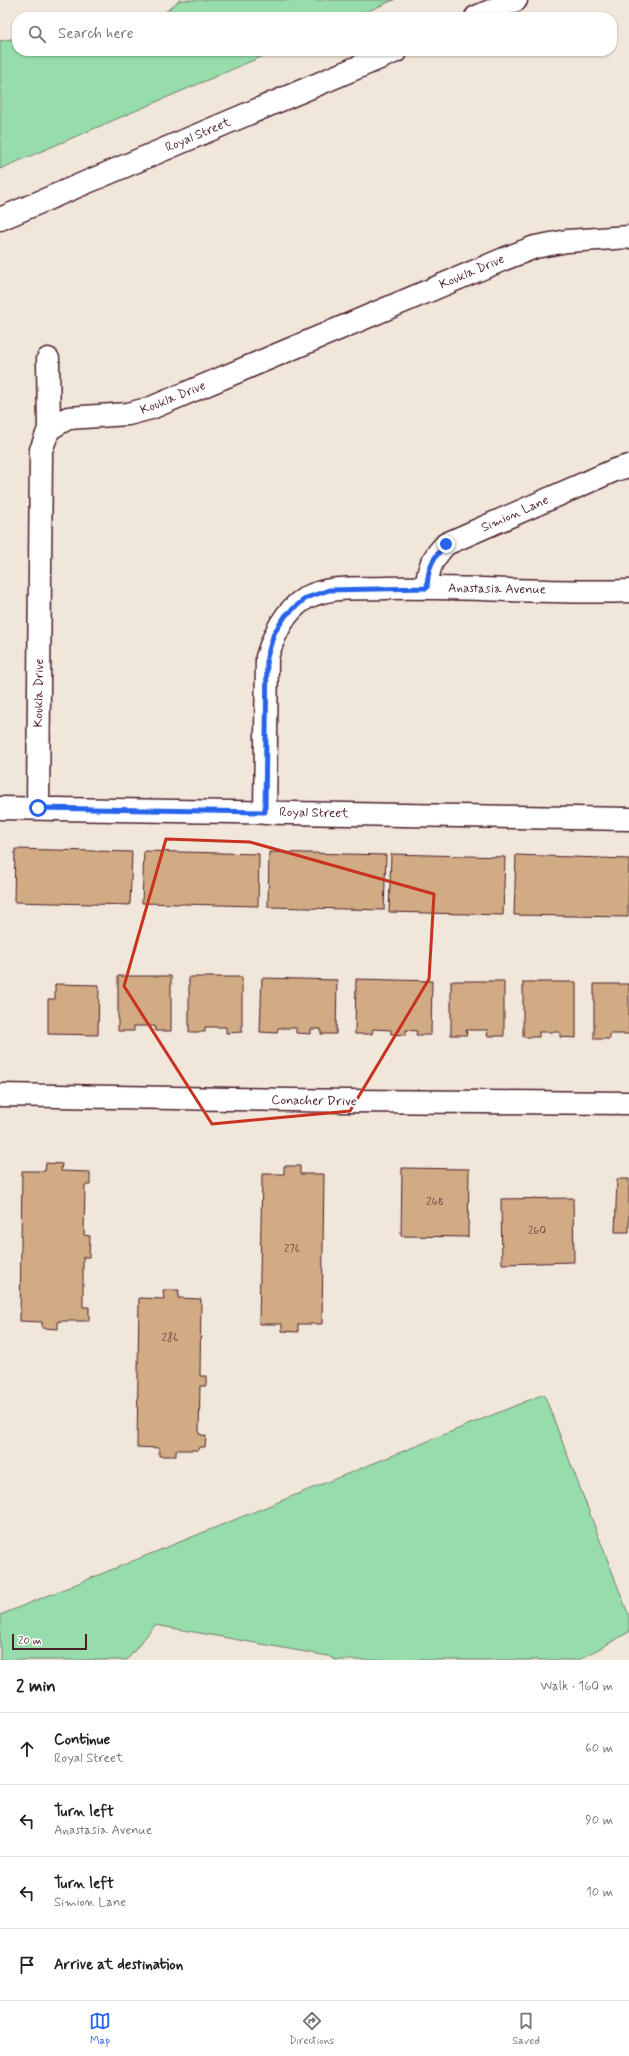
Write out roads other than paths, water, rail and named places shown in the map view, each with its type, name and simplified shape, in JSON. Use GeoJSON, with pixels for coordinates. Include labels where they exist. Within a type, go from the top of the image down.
{"type":"FeatureCollection","features":[{"type":"Feature","properties":{"kind":"street"},"geometry":{"type":"LineString","coordinates":[[488,12],[516,0]]}},
{"type":"Feature","properties":{"kind":"street","name":"Royal Street"},"geometry":{"type":"LineString","coordinates":[[0,219],[384,56]]}},
{"type":"Feature","properties":{"kind":"street","name":"Koukla Drive"},"geometry":{"type":"LineString","coordinates":[[38,808],[41,450],[49,429],[68,418],[128,414],[151,408],[535,247],[567,241],[629,237]]}},
{"type":"Feature","properties":{"kind":"street"},"geometry":{"type":"LineString","coordinates":[[48,359],[49,429]]}},
{"type":"Feature","properties":{"kind":"street","name":"Simion Lane"},"geometry":{"type":"LineString","coordinates":[[427,588],[428,570],[437,554],[446,544],[615,470],[629,466]]}},
{"type":"Feature","properties":{"kind":"street","name":"Anastasia Avenue"},"geometry":{"type":"LineString","coordinates":[[265,812],[267,657],[274,633],[286,615],[306,598],[329,590],[427,588],[629,591]]}},
{"type":"Feature","properties":{"kind":"street","name":"Royal Street"},"geometry":{"type":"LineString","coordinates":[[0,808],[629,819]]}},
{"type":"Feature","properties":{"kind":"street","name":"Conacher Drive"},"geometry":{"type":"LineString","coordinates":[[0,1095],[356,1101],[629,1103]]}}]}
